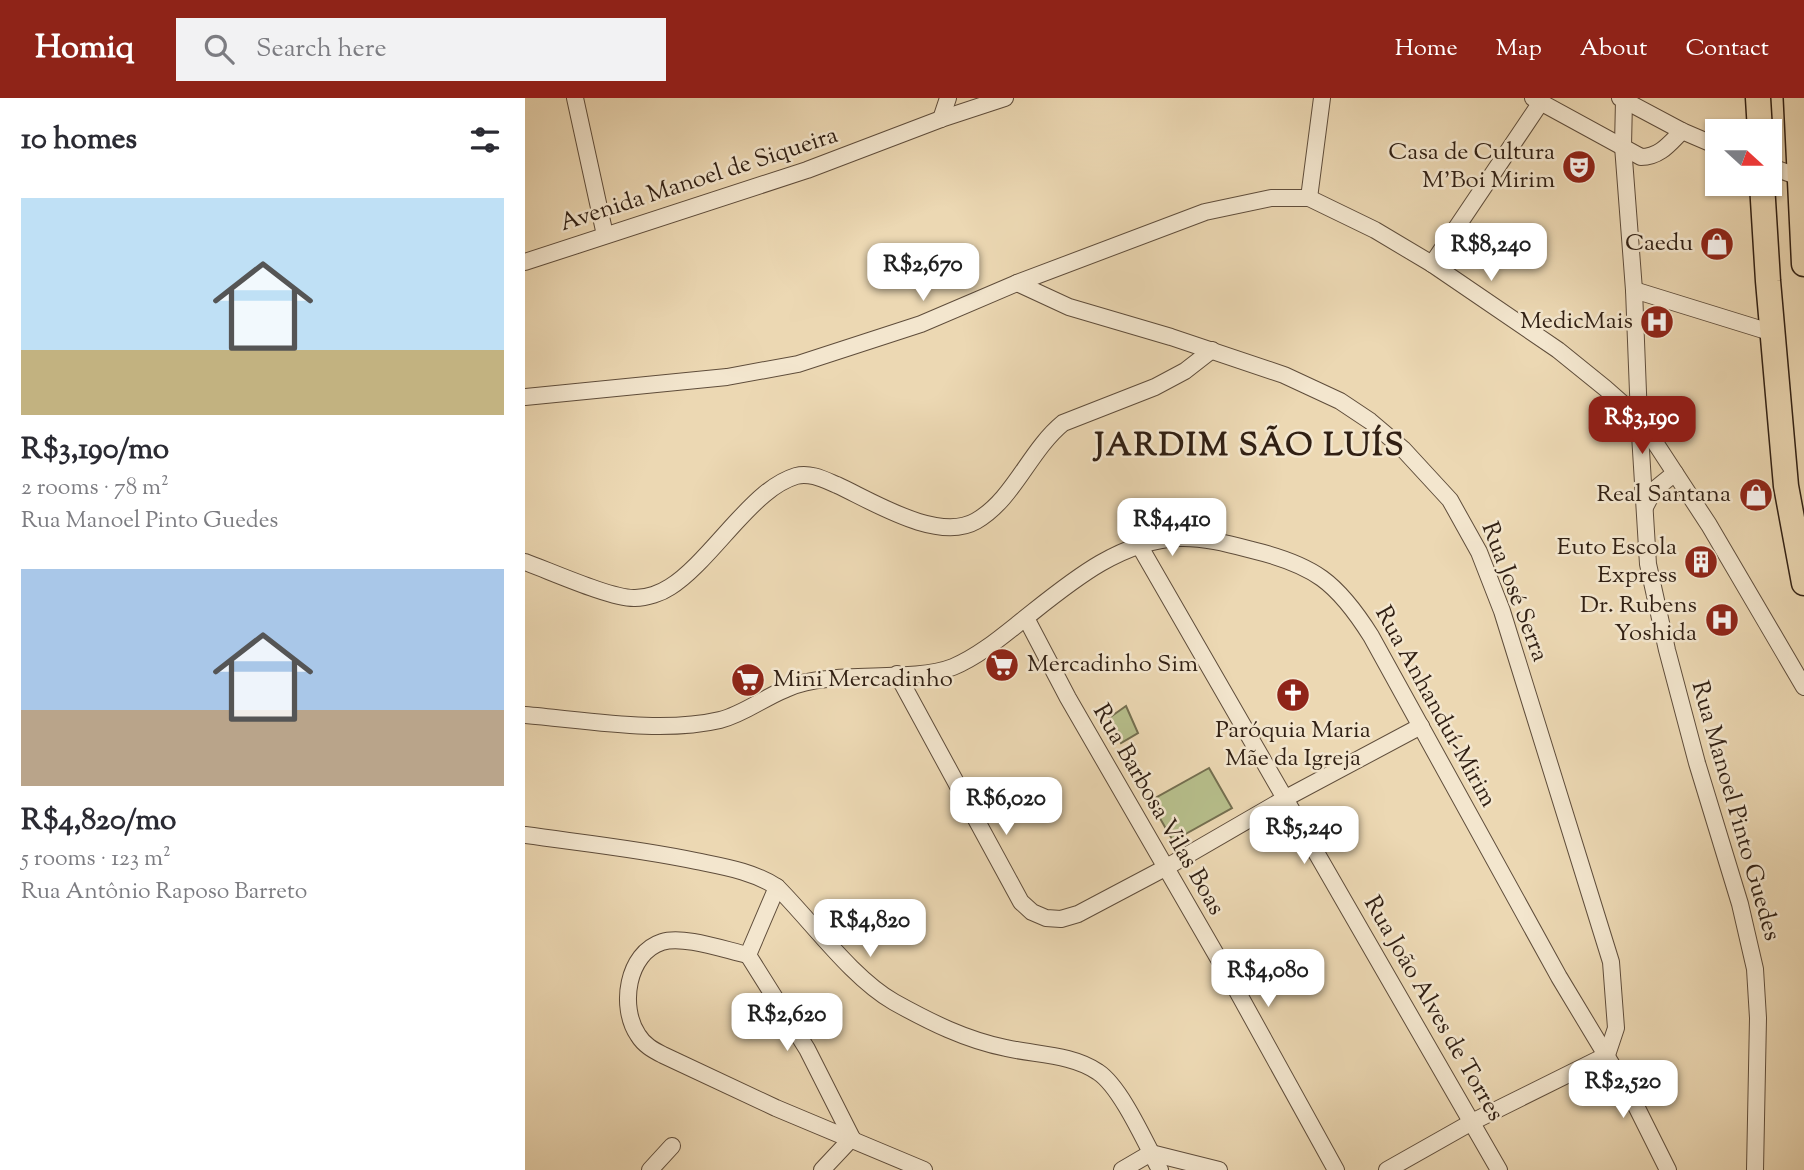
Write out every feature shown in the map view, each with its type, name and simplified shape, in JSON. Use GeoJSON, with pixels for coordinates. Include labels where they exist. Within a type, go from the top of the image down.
{"type":"FeatureCollection","features":[{"type":"Feature","properties":{"kind":"main road"},"geometry":{"type":"LineString","coordinates":[[1758,98],[1759,119]]}},
{"type":"Feature","properties":{"kind":"main road"},"geometry":{"type":"LineString","coordinates":[[1796,98],[1804,264]]}},
{"type":"Feature","properties":{"kind":"main road"},"geometry":{"type":"LineString","coordinates":[[1763,196],[1786,486],[1804,583]]}},
{"type":"Feature","properties":{"kind":"street"},"geometry":{"type":"LineString","coordinates":[[575,98],[605,236]]}},
{"type":"Feature","properties":{"kind":"street"},"geometry":{"type":"LineString","coordinates":[[941,119],[948,98]]}},
{"type":"Feature","properties":{"kind":"street","name":"Avenida Manoel de Siqueira"},"geometry":{"type":"LineString","coordinates":[[525,262],[807,170],[941,119],[1005,98]]}},
{"type":"Feature","properties":{"kind":"street"},"geometry":{"type":"LineString","coordinates":[[1309,198],[1322,98]]}},
{"type":"Feature","properties":{"kind":"street"},"geometry":{"type":"LineString","coordinates":[[1622,99],[1705,141]]}},
{"type":"Feature","properties":{"kind":"street","name":"Rua Manoel Pinto Guedes"},"geometry":{"type":"LineString","coordinates":[[1622,99],[1648,564],[1664,639],[1697,763],[1740,904],[1755,969],[1758,1018],[1755,1170]]}},
{"type":"Feature","properties":{"kind":"street"},"geometry":{"type":"LineString","coordinates":[[1432,264],[1537,100],[1633,154],[1649,157],[1663,150],[1682,131]]}},
{"type":"Feature","properties":{"kind":"street"},"geometry":{"type":"LineString","coordinates":[[1782,171],[1799,177]]}},
{"type":"Feature","properties":{"kind":"street"},"geometry":{"type":"LineString","coordinates":[[525,397],[727,377],[798,364],[921,324],[1205,212],[1272,198],[1309,198],[1375,230],[1432,264],[1558,350],[1639,418],[1709,525],[1804,687]]}},
{"type":"Feature","properties":{"kind":"street","name":"Rua José Serra"},"geometry":{"type":"LineString","coordinates":[[1017,284],[1069,307],[1284,375],[1340,401],[1370,421],[1428,474],[1450,500],[1479,552],[1502,611],[1611,962],[1616,1028],[1607,1055]]}},
{"type":"Feature","properties":{"kind":"street"},"geometry":{"type":"LineString","coordinates":[[1634,290],[1773,333]]}},
{"type":"Feature","properties":{"kind":"street"},"geometry":{"type":"LineString","coordinates":[[525,562],[616,595],[648,597],[671,587],[755,502],[779,484],[797,475],[821,478],[916,521],[941,527],[968,525],[987,513],[1004,496],[1052,432],[1063,423],[1155,387],[1185,371],[1212,351]]}},
{"type":"Feature","properties":{"kind":"street"},"geometry":{"type":"LineString","coordinates":[[1645,509],[1654,490],[1675,473]]}},
{"type":"Feature","properties":{"kind":"street","name":"Rua Anhanduí-Mirim"},"geometry":{"type":"LineString","coordinates":[[525,715],[690,726],[722,720],[752,708],[786,689],[806,683],[862,675],[938,671],[953,667],[994,643],[1072,581],[1139,545],[1180,538],[1220,542],[1303,566],[1331,584],[1352,606],[1559,977],[1633,1100],[1668,1170]]}},
{"type":"Feature","properties":{"kind":"street","name":"Rua João Alves de Torres"},"geometry":{"type":"LineString","coordinates":[[1139,545],[1499,1170]]}},
{"type":"Feature","properties":{"kind":"street","name":"Rua Barbosa Vilas Boas"},"geometry":{"type":"LineString","coordinates":[[1026,618],[1068,698],[1336,1170]]}},
{"type":"Feature","properties":{"kind":"street"},"geometry":{"type":"LineString","coordinates":[[897,674],[1021,902],[1032,912],[1046,918],[1061,919],[1078,914],[1421,726]]}},
{"type":"Feature","properties":{"kind":"street"},"geometry":{"type":"LineString","coordinates":[[525,835],[670,856],[748,871],[778,887],[866,981],[890,1000],[968,1039],[1008,1049],[1056,1056],[1099,1072],[1123,1102],[1160,1170]]}},
{"type":"Feature","properties":{"kind":"street"},"geometry":{"type":"LineString","coordinates":[[748,955],[778,887]]}},
{"type":"Feature","properties":{"kind":"street"},"geometry":{"type":"LineString","coordinates":[[852,1138],[807,1049],[748,955],[679,940],[652,946],[637,961],[629,989],[629,1004],[632,1023],[638,1036],[649,1048],[776,1108],[924,1170]]}},
{"type":"Feature","properties":{"kind":"street"},"geometry":{"type":"LineString","coordinates":[[1387,1170],[1472,1122],[1607,1055]]}},
{"type":"Feature","properties":{"kind":"street"},"geometry":{"type":"LineString","coordinates":[[823,1170],[852,1138]]}},
{"type":"Feature","properties":{"kind":"street"},"geometry":{"type":"LineString","coordinates":[[650,1170],[672,1146]]}},
{"type":"Feature","properties":{"kind":"street"},"geometry":{"type":"LineString","coordinates":[[1122,1170],[1151,1153],[1219,1170]]}},
{"type":"Feature","properties":{"kind":"green space"},"geometry":{"type":"Polygon","coordinates":[[[1126,706],[1138,733],[1121,743],[1109,718],[1126,706]]]}},
{"type":"Feature","properties":{"kind":"green space"},"geometry":{"type":"Polygon","coordinates":[[[1209,768],[1232,808],[1173,841],[1150,801],[1209,768]]]}},
{"type":"Feature","properties":{"kind":"place","name":"Casa de Cultura M'Boi Mirim"},"geometry":{"type":"Point","coordinates":[1579,167]}},
{"type":"Feature","properties":{"kind":"place","name":"Caedu"},"geometry":{"type":"Point","coordinates":[1717,244]}},
{"type":"Feature","properties":{"kind":"place","name":"MedicMais"},"geometry":{"type":"Point","coordinates":[1657,322]}},
{"type":"Feature","properties":{"kind":"place","name":"Real Santana"},"geometry":{"type":"Point","coordinates":[1756,495]}},
{"type":"Feature","properties":{"kind":"place","name":"Euto Escola Express"},"geometry":{"type":"Point","coordinates":[1701,562]}},
{"type":"Feature","properties":{"kind":"place","name":"Dr. Rubens Yoshida"},"geometry":{"type":"Point","coordinates":[1722,620]}},
{"type":"Feature","properties":{"kind":"place","name":"Mercadinho Sim"},"geometry":{"type":"Point","coordinates":[1002,665]}},
{"type":"Feature","properties":{"kind":"place","name":"Mini Mercadinho"},"geometry":{"type":"Point","coordinates":[748,680]}},
{"type":"Feature","properties":{"kind":"place","name":"Paróquia Maria Mãe da Igreja"},"geometry":{"type":"Point","coordinates":[1293,695]}},
{"type":"Feature","properties":{"kind":"district","name":"JARDIM SÃO LUÍS"},"geometry":{"type":"Point","coordinates":[1250,447]}}]}
